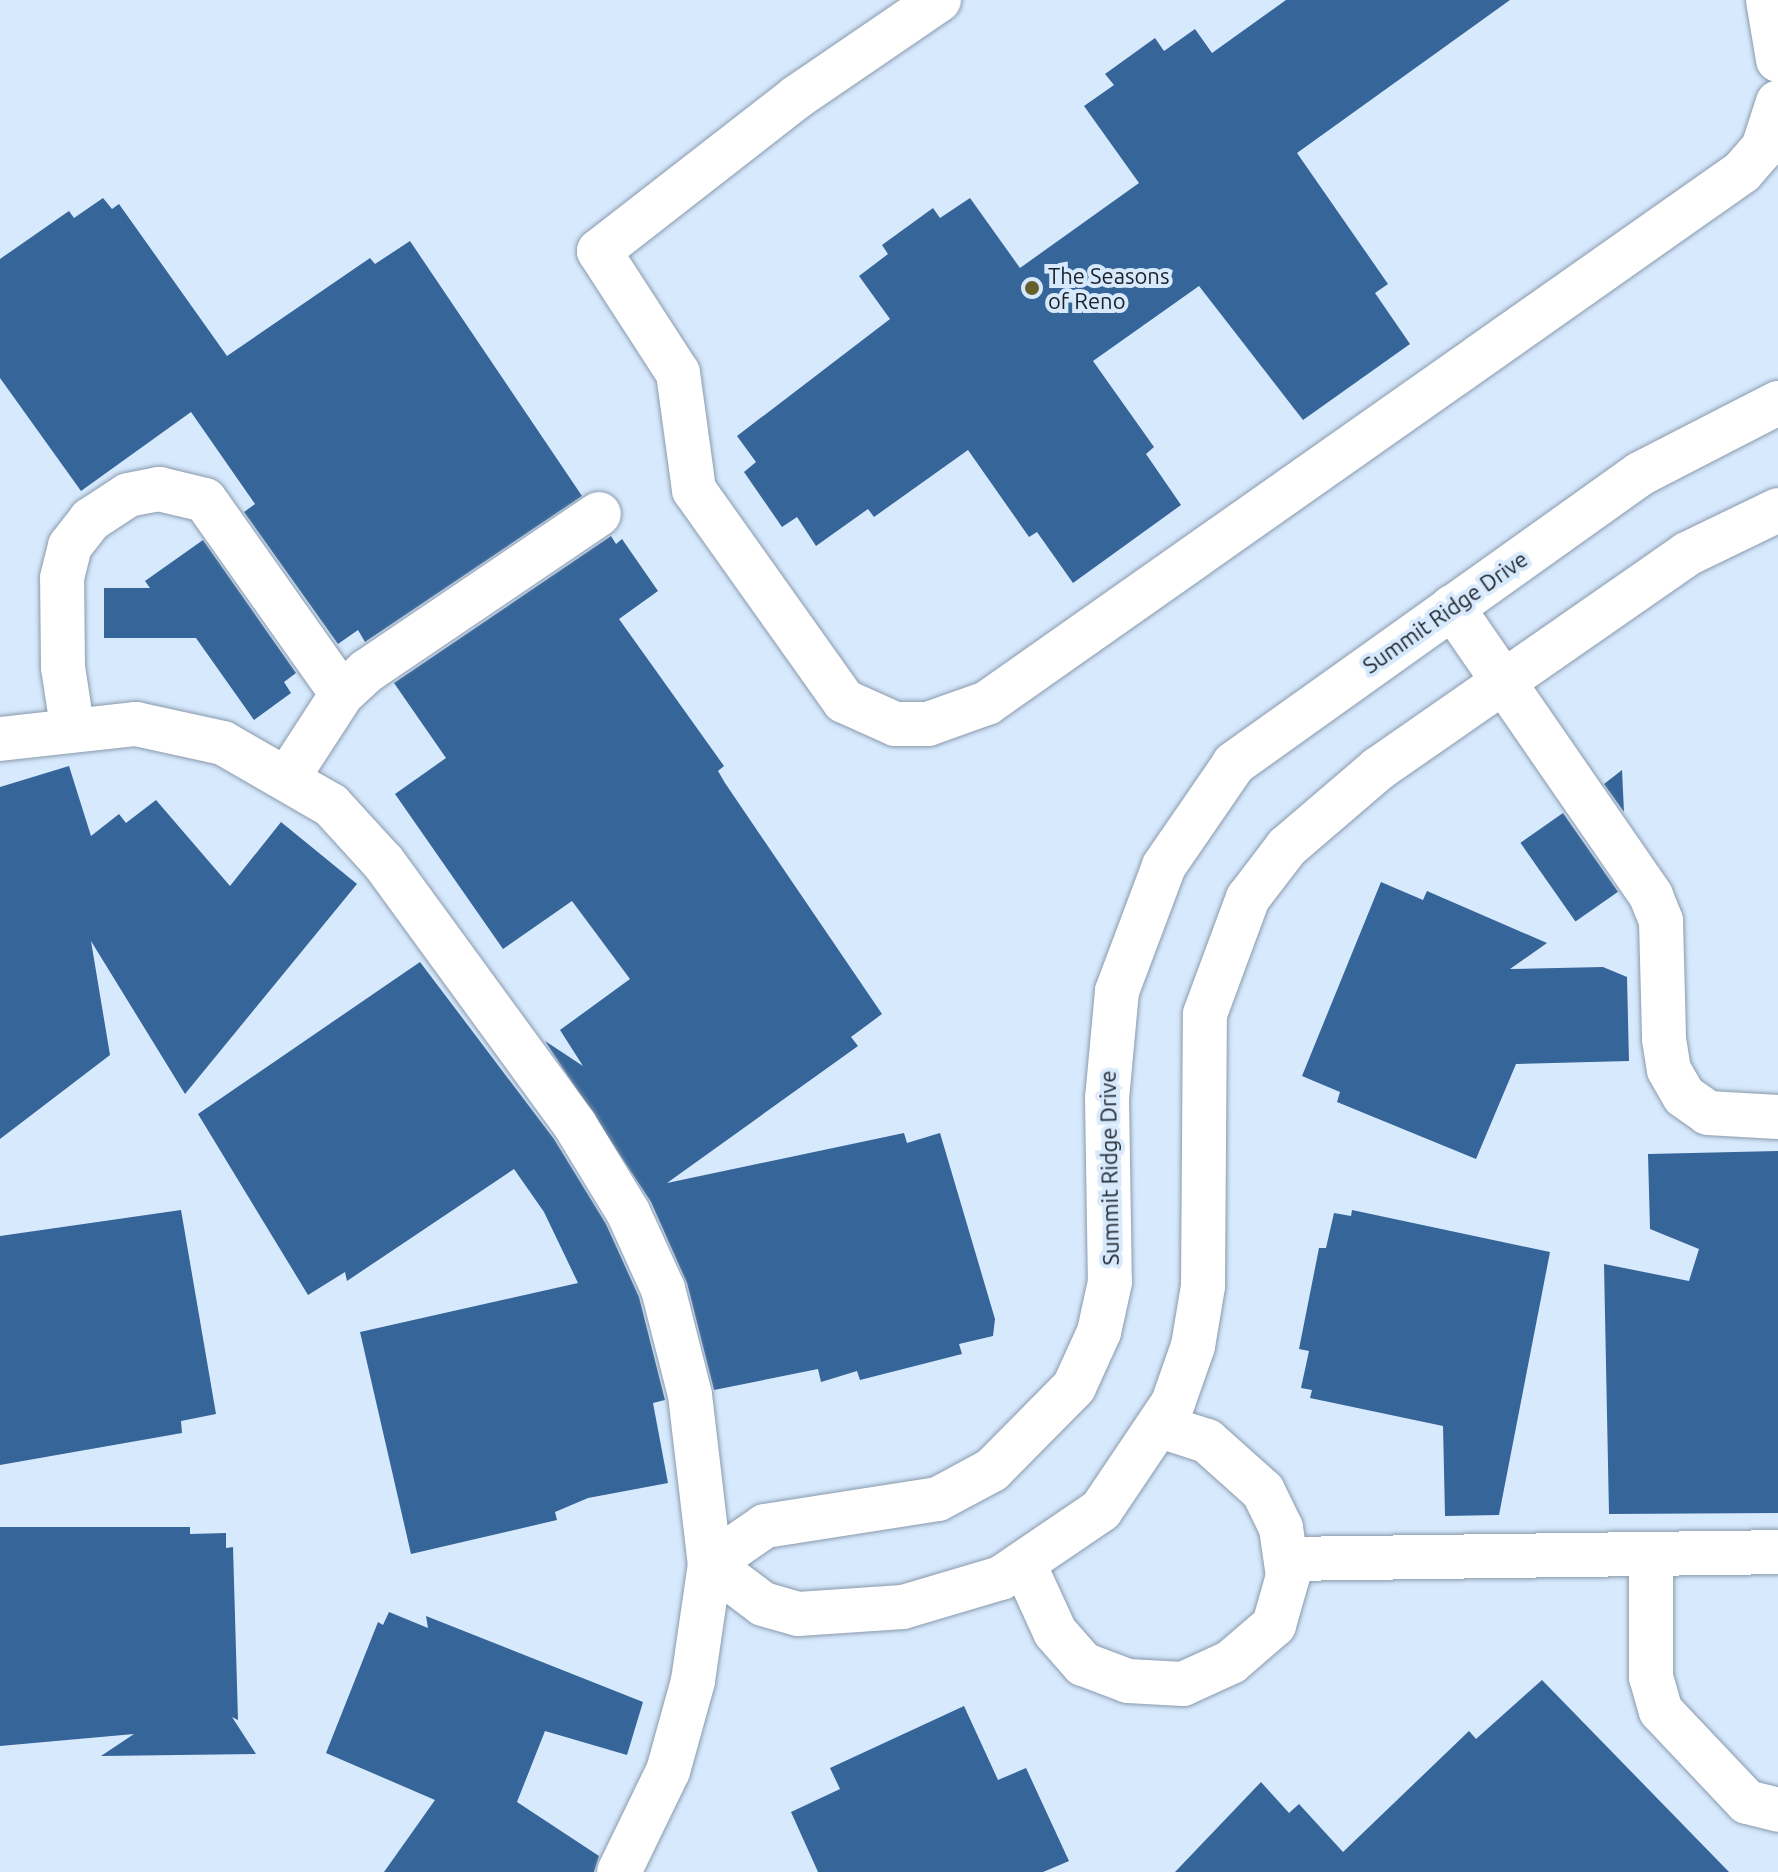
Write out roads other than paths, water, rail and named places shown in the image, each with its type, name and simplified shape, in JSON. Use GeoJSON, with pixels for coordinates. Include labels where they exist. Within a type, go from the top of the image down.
{"type":"FeatureCollection","features":[{"type":"Feature","properties":{"kind":"street"},"geometry":{"type":"LineString","coordinates":[[939,0],[797,97],[599,251],[678,373],[694,490],[844,701],[895,724],[928,724],[987,703],[1729,181],[1763,148],[1778,102]]}},
{"type":"Feature","properties":{"kind":"street"},"geometry":{"type":"LineString","coordinates":[[1768,0],[1778,60]]}},
{"type":"Feature","properties":{"kind":"street","name":"Summit Ridge Drive"},"geometry":{"type":"LineString","coordinates":[[710,1564],[765,1526],[938,1499],[992,1470],[1074,1387],[1099,1332],[1110,1282],[1107,1098],[1115,1004],[1164,866],[1234,764],[1640,474],[1778,403]]}},
{"type":"Feature","properties":{"kind":"street"},"geometry":{"type":"LineString","coordinates":[[72,726],[63,637],[70,546],[90,520],[128,495],[159,489],[205,500],[342,694]]}},
{"type":"Feature","properties":{"kind":"street"},"geometry":{"type":"LineString","coordinates":[[710,1564],[763,1604],[798,1614],[903,1607],[953,1595],[1024,1564],[1101,1510],[1160,1426],[1193,1346],[1203,1286],[1200,1072],[1220,958],[1248,898],[1307,827],[1503,682],[1687,554],[1778,510]]}},
{"type":"Feature","properties":{"kind":"street"},"geometry":{"type":"LineString","coordinates":[[288,777],[342,694],[599,514]]}},
{"type":"Feature","properties":{"kind":"street"},"geometry":{"type":"LineString","coordinates":[[1452,607],[1651,896],[1661,921],[1664,1039],[1684,1096],[1708,1113],[1778,1117]]}},
{"type":"Feature","properties":{"kind":"street"},"geometry":{"type":"LineString","coordinates":[[0,739],[72,726],[136,724],[223,743],[288,777],[331,805],[384,863],[575,1125],[628,1212],[663,1289],[690,1395],[710,1564],[693,1681],[668,1771],[619,1872]]}},
{"type":"Feature","properties":{"kind":"street"},"geometry":{"type":"LineString","coordinates":[[1024,1564],[1055,1632],[1083,1664],[1128,1681],[1183,1684],[1231,1662],[1274,1625],[1286,1559],[1281,1528],[1263,1491],[1207,1441],[1160,1426]]}},
{"type":"Feature","properties":{"kind":"street"},"geometry":{"type":"LineString","coordinates":[[1286,1559],[1778,1552]]}},
{"type":"Feature","properties":{"kind":"street"},"geometry":{"type":"LineString","coordinates":[[1651,1555],[1651,1677],[1661,1711],[1747,1802],[1778,1810]]}},
{"type":"Feature","properties":{"kind":"place","name":"The Seasons of Reno"},"geometry":{"type":"Point","coordinates":[1032,288]}}]}
